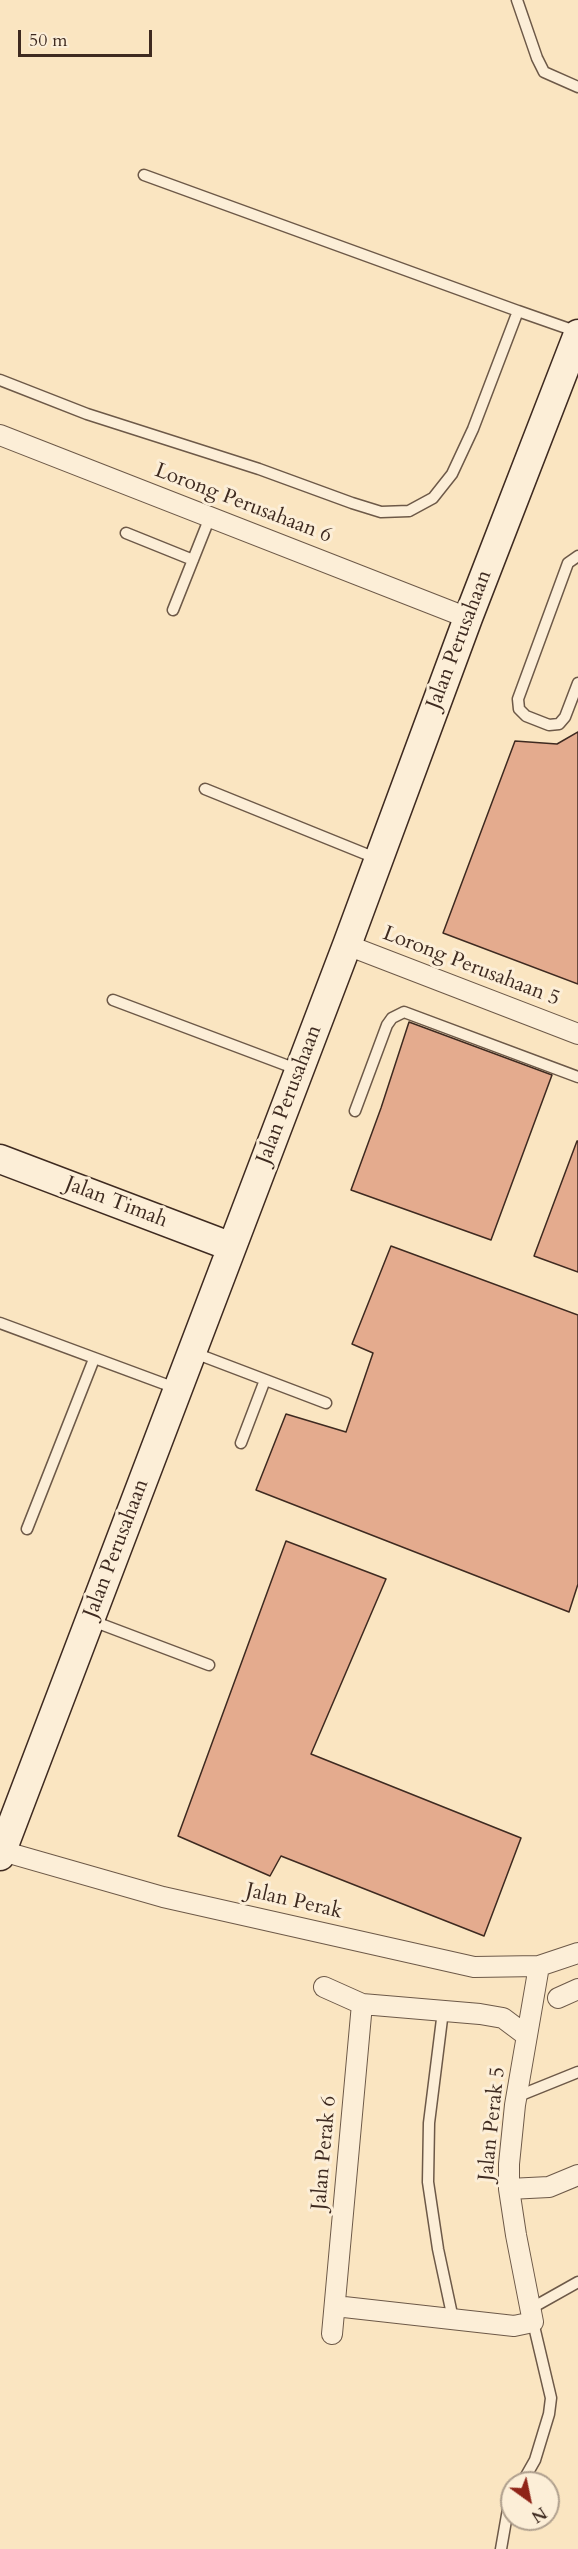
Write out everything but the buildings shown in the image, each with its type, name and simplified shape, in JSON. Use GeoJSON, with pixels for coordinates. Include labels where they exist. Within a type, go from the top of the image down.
{"type":"FeatureCollection","features":[{"type":"Feature","properties":{"kind":"main road","name":"Jalan Perusahaan"},"geometry":{"type":"LineString","coordinates":[[1,1853],[578,333]]}},
{"type":"Feature","properties":{"kind":"main road","name":"Jalan Timah"},"geometry":{"type":"LineString","coordinates":[[0,1159],[232,1247]]}},
{"type":"Feature","properties":{"kind":"street","name":"Lorong Perusahaan 6"},"geometry":{"type":"LineString","coordinates":[[0,435],[468,618]]}},
{"type":"Feature","properties":{"kind":"street","name":"Lorong Perusahaan 5"},"geometry":{"type":"LineString","coordinates":[[347,945],[578,1034]]}},
{"type":"Feature","properties":{"kind":"street","name":"Jalan Perak"},"geometry":{"type":"LineString","coordinates":[[1,1853],[163,1898],[474,1966],[539,1966],[578,1953]]}},
{"type":"Feature","properties":{"kind":"street","name":"Jalan Perak 5"},"geometry":{"type":"LineString","coordinates":[[531,2315],[509,2189],[509,2163],[516,2097],[539,1966]]}},
{"type":"Feature","properties":{"kind":"street"},"geometry":{"type":"LineString","coordinates":[[324,1987],[362,2004],[503,2018],[527,2036]]}},
{"type":"Feature","properties":{"kind":"street"},"geometry":{"type":"LineString","coordinates":[[558,1998],[578,1989]]}},
{"type":"Feature","properties":{"kind":"street","name":"Jalan Perak 6"},"geometry":{"type":"LineString","coordinates":[[332,2334],[362,2004]]}},
{"type":"Feature","properties":{"kind":"street"},"geometry":{"type":"LineString","coordinates":[[509,2189],[549,2187],[578,2175]]}},
{"type":"Feature","properties":{"kind":"street"},"geometry":{"type":"LineString","coordinates":[[335,2306],[514,2326],[531,2315]]}},
{"type":"Feature","properties":{"kind":"lane"},"geometry":{"type":"LineString","coordinates":[[517,0],[544,72],[578,87]]}},
{"type":"Feature","properties":{"kind":"lane"},"geometry":{"type":"LineString","coordinates":[[144,175],[578,333]]}},
{"type":"Feature","properties":{"kind":"lane"},"geometry":{"type":"LineString","coordinates":[[0,380],[87,414],[259,469],[352,503],[381,512],[409,511],[433,498],[452,474],[473,429],[518,311]]}},
{"type":"Feature","properties":{"kind":"lane"},"geometry":{"type":"LineString","coordinates":[[173,610],[210,517]]}},
{"type":"Feature","properties":{"kind":"lane"},"geometry":{"type":"LineString","coordinates":[[126,533],[193,560]]}},
{"type":"Feature","properties":{"kind":"lane"},"geometry":{"type":"LineString","coordinates":[[578,556],[568,564],[518,699],[519,709],[526,716],[549,725],[559,724],[565,717],[578,683]]}},
{"type":"Feature","properties":{"kind":"lane"},"geometry":{"type":"LineString","coordinates":[[205,789],[378,859]]}},
{"type":"Feature","properties":{"kind":"lane"},"geometry":{"type":"LineString","coordinates":[[113,1000],[300,1070]]}},
{"type":"Feature","properties":{"kind":"lane"},"geometry":{"type":"LineString","coordinates":[[355,1111],[387,1025],[393,1018],[404,1012],[578,1077]]}},
{"type":"Feature","properties":{"kind":"lane"},"geometry":{"type":"LineString","coordinates":[[0,1323],[178,1389]]}},
{"type":"Feature","properties":{"kind":"lane"},"geometry":{"type":"LineString","coordinates":[[192,1352],[326,1403]]}},
{"type":"Feature","properties":{"kind":"lane"},"geometry":{"type":"LineString","coordinates":[[27,1529],[93,1359]]}},
{"type":"Feature","properties":{"kind":"lane"},"geometry":{"type":"LineString","coordinates":[[241,1443],[265,1380]]}},
{"type":"Feature","properties":{"kind":"lane"},"geometry":{"type":"LineString","coordinates":[[90,1620],[209,1665]]}},
{"type":"Feature","properties":{"kind":"lane"},"geometry":{"type":"LineString","coordinates":[[443,2011],[429,2123],[428,2182],[438,2249],[453,2319]]}},
{"type":"Feature","properties":{"kind":"lane"},"geometry":{"type":"LineString","coordinates":[[516,2097],[578,2072]]}},
{"type":"Feature","properties":{"kind":"lane"},"geometry":{"type":"LineString","coordinates":[[529,2471],[535,2460],[549,2414],[551,2398],[531,2315],[578,2282]]}},
{"type":"Feature","properties":{"kind":"lane"},"geometry":{"type":"LineString","coordinates":[[501,2549],[504,2531]]}}]}
